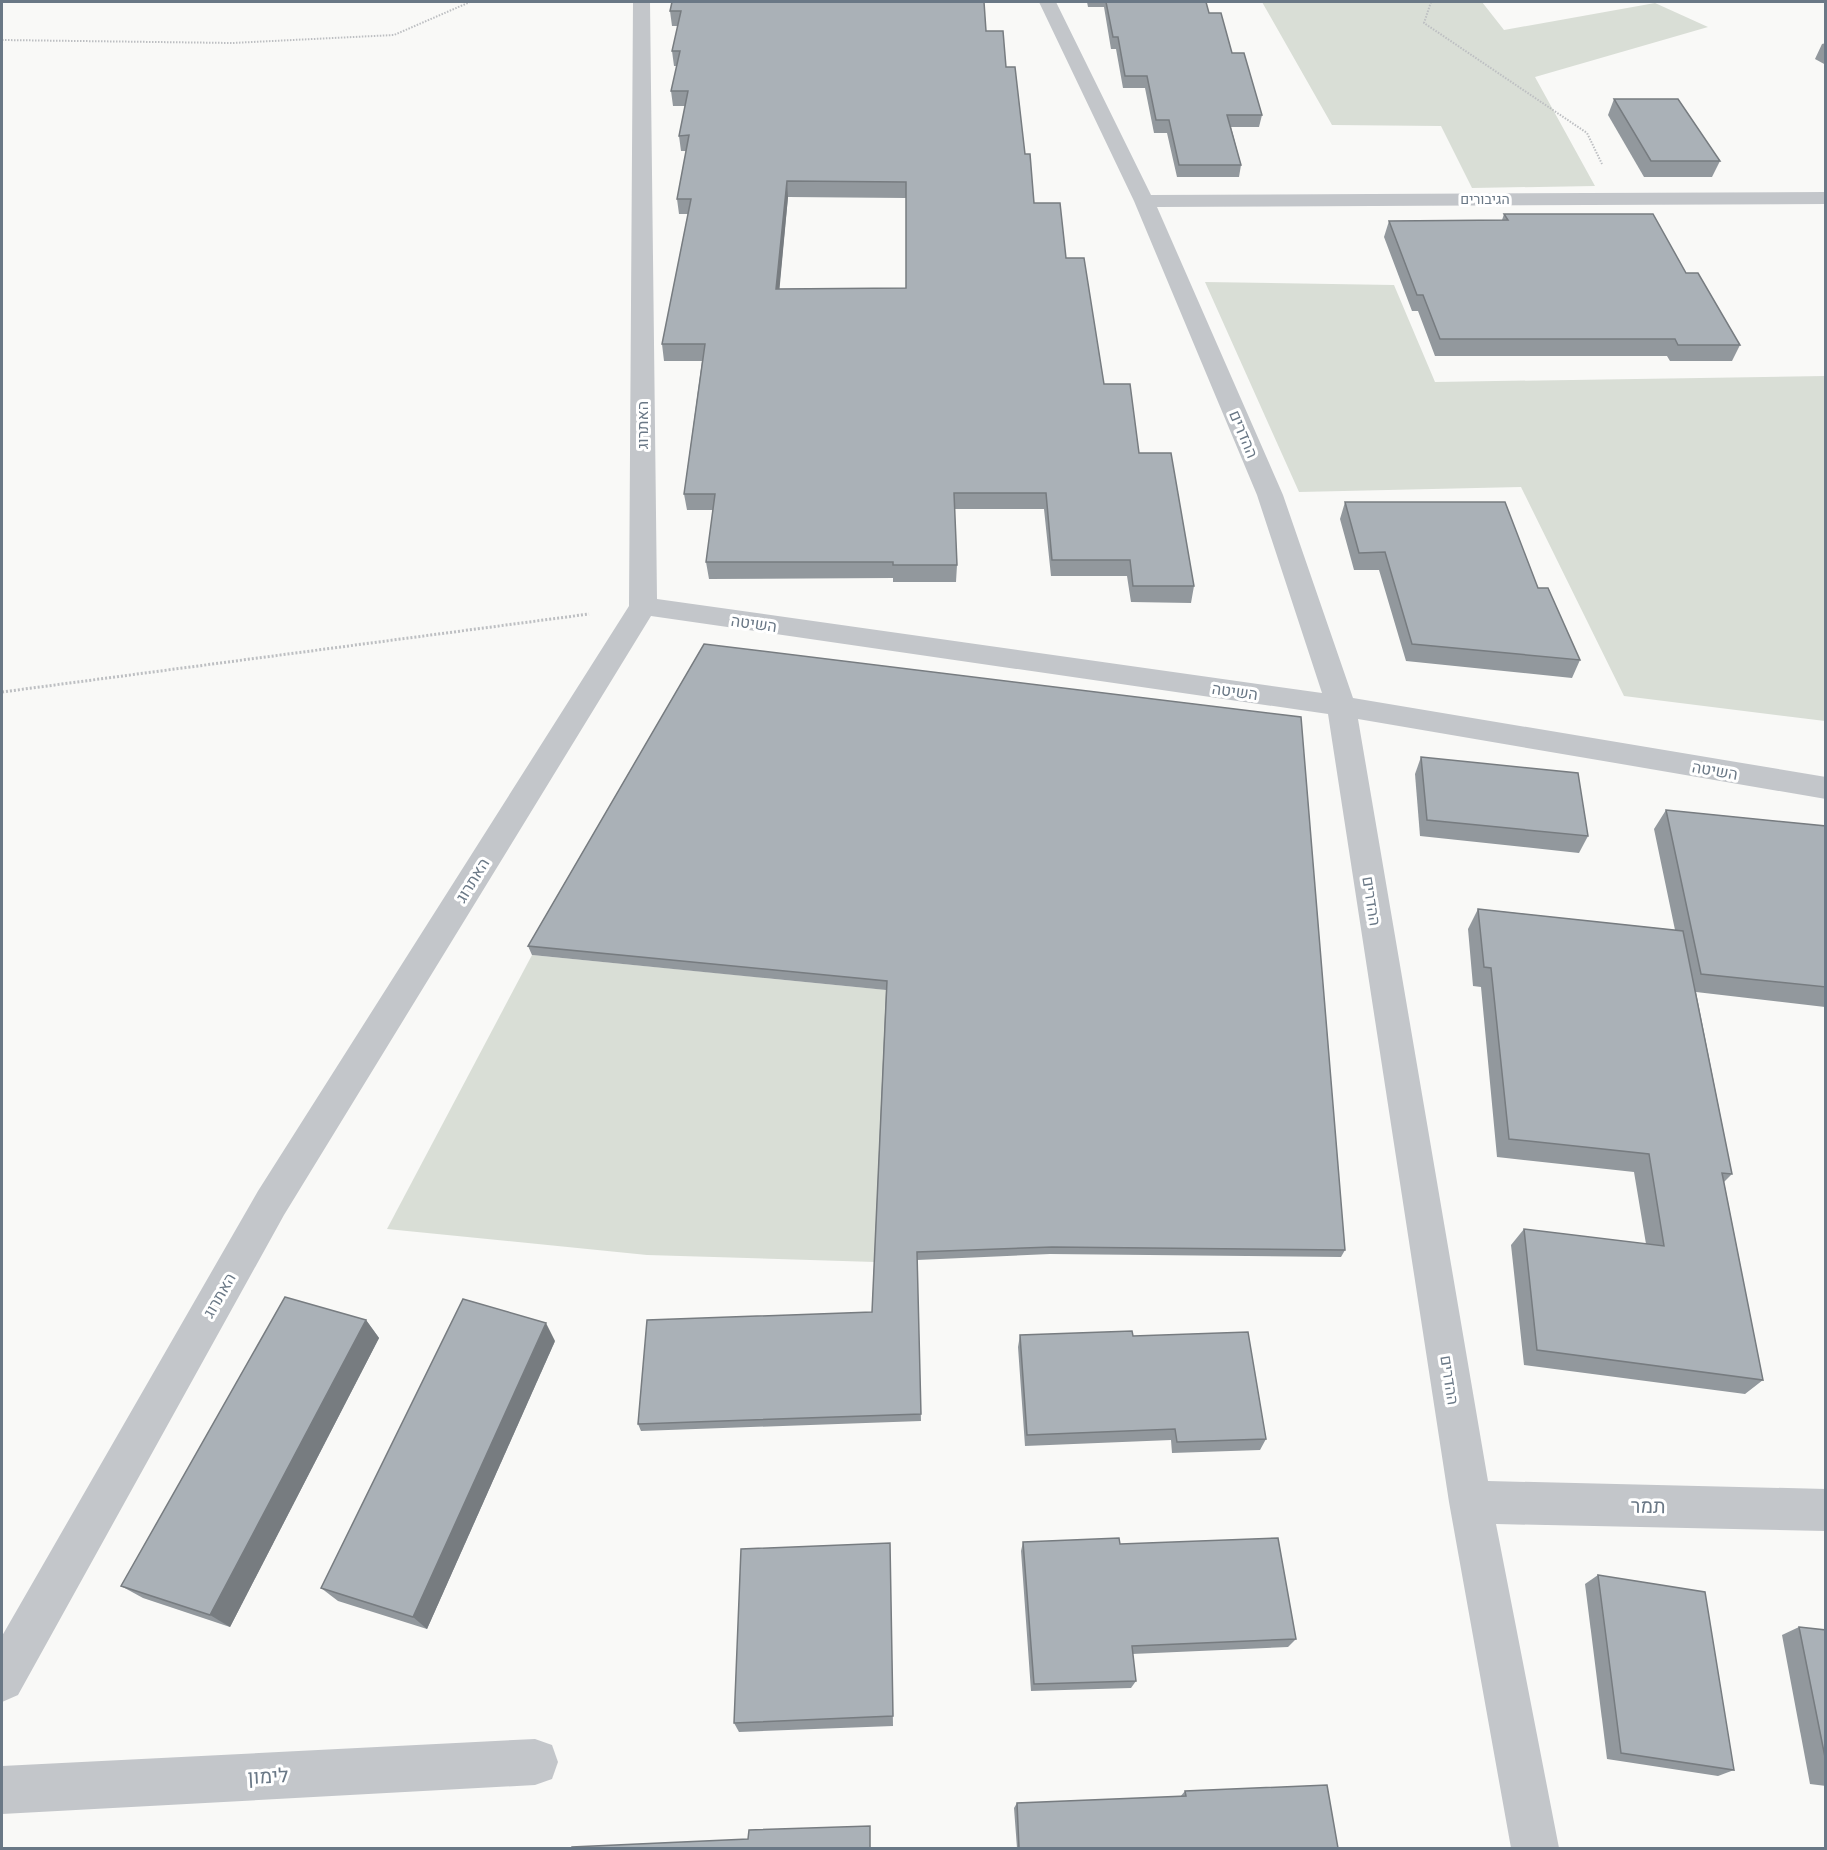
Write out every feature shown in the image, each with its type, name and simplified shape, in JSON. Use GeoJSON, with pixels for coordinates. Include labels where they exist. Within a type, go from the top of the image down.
{"type":"FeatureCollection","features":[{"type":"Feature","properties":{"kind":"street","name":"האתרוג"},"geometry":{"type":"LineString","coordinates":[[2,1679],[271,1203],[643,606],[641,2]]}},
{"type":"Feature","properties":{"kind":"street","name":"ההדרים"},"geometry":{"type":"LineString","coordinates":[[1047,2],[1144,201],[1270,495],[1341,706],[1470,1502],[1535,1848]]}},
{"type":"Feature","properties":{"kind":"street","name":"הגיבורים"},"geometry":{"type":"LineString","coordinates":[[1144,201],[1826,198]]}},
{"type":"Feature","properties":{"kind":"street","name":"השיטה"},"geometry":{"type":"LineString","coordinates":[[643,606],[1341,706],[1826,788]]}},
{"type":"Feature","properties":{"kind":"street","name":"תמר"},"geometry":{"type":"LineString","coordinates":[[1470,1502],[1826,1510]]}},
{"type":"Feature","properties":{"kind":"street","name":"לימון"},"geometry":{"type":"LineString","coordinates":[[2,1790],[535,1762]]}},
{"type":"Feature","properties":{"kind":"path"},"geometry":{"type":"LineString","coordinates":[[2,40],[232,43],[394,35],[470,2]]}},
{"type":"Feature","properties":{"kind":"path"},"geometry":{"type":"LineString","coordinates":[[1431,2],[1424,23],[1587,133],[1617,198]]}},
{"type":"Feature","properties":{"kind":"path"},"geometry":{"type":"LineString","coordinates":[[2,692],[643,606]]}},
{"type":"Feature","properties":{"kind":"shaded area"},"geometry":{"type":"Polygon","coordinates":[[[1262,2],[1482,2],[1504,30],[1655,3],[1708,27],[1535,77],[1595,186],[1472,188],[1441,126],[1332,125],[1262,2]]]}},
{"type":"Feature","properties":{"kind":"shaded area"},"geometry":{"type":"Polygon","coordinates":[[[1205,282],[1394,285],[1435,382],[1825,376],[1825,721],[1624,696],[1521,487],[1299,492],[1205,282]]]}},
{"type":"Feature","properties":{"kind":"shaded area"},"geometry":{"type":"Polygon","coordinates":[[[532,955],[887,990],[875,1262],[647,1255],[387,1229],[532,955]]]}},
{"type":"Feature","properties":{"kind":"building"},"geometry":{"type":"Polygon","coordinates":[[[672,2],[984,2],[986,31],[1003,31],[1006,67],[1015,67],[1025,154],[1030,154],[1034,203],[1060,203],[1066,258],[1084,258],[1104,384],[1130,384],[1139,453],[1171,453],[1194,586],[1133,586],[1130,560],[1052,560],[1046,493],[954,493],[957,565],[893,565],[893,562],[706,562],[715,494],[684,494],[705,344],[662,344],[691,199],[677,199],[689,135],[679,136],[688,91],[671,91],[680,51],[672,51],[681,11],[670,11],[672,2]],[[787,181],[776,289],[906,288],[906,182],[787,181]]]}},
{"type":"Feature","properties":{"kind":"building"},"geometry":{"type":"Polygon","coordinates":[[[1106,2],[1206,2],[1209,13],[1221,13],[1232,53],[1244,53],[1262,115],[1227,115],[1241,165],[1179,165],[1169,120],[1156,120],[1147,76],[1125,76],[1118,37],[1113,37],[1106,2]]]}},
{"type":"Feature","properties":{"kind":"building"},"geometry":{"type":"Polygon","coordinates":[[[1614,99],[1678,99],[1720,161],[1651,161],[1614,99]]]}},
{"type":"Feature","properties":{"kind":"building"},"geometry":{"type":"Polygon","coordinates":[[[1504,214],[1653,214],[1686,273],[1698,273],[1740,345],[1678,345],[1675,339],[1440,339],[1423,295],[1417,295],[1389,221],[1508,220],[1504,214]]]}},
{"type":"Feature","properties":{"kind":"building"},"geometry":{"type":"Polygon","coordinates":[[[1345,502],[1505,502],[1538,588],[1548,588],[1580,660],[1412,644],[1385,552],[1359,553],[1345,502]]]}},
{"type":"Feature","properties":{"kind":"building"},"geometry":{"type":"Polygon","coordinates":[[[704,644],[1301,717],[1345,1250],[1052,1247],[917,1252],[921,1414],[638,1424],[647,1320],[872,1312],[887,981],[528,946],[704,644]]]}},
{"type":"Feature","properties":{"kind":"building"},"geometry":{"type":"Polygon","coordinates":[[[1421,757],[1578,773],[1588,836],[1427,820],[1421,757]]]}},
{"type":"Feature","properties":{"kind":"building"},"geometry":{"type":"Polygon","coordinates":[[[1666,810],[1826,826],[1826,987],[1701,974],[1666,810]]]}},
{"type":"Feature","properties":{"kind":"building"},"geometry":{"type":"Polygon","coordinates":[[[1478,909],[1683,931],[1732,1174],[1722,1173],[1763,1380],[1537,1350],[1524,1229],[1664,1246],[1649,1154],[1509,1139],[1491,968],[1484,967],[1478,909]]]}},
{"type":"Feature","properties":{"kind":"building"},"geometry":{"type":"Polygon","coordinates":[[[285,1297],[366,1320],[210,1615],[121,1586],[285,1297]]]}},
{"type":"Feature","properties":{"kind":"building"},"geometry":{"type":"Polygon","coordinates":[[[463,1299],[546,1323],[413,1617],[321,1588],[463,1299]]]}},
{"type":"Feature","properties":{"kind":"building"},"geometry":{"type":"Polygon","coordinates":[[[1132,1331],[1133,1336],[1248,1332],[1266,1439],[1177,1442],[1175,1429],[1027,1435],[1020,1335],[1132,1331]]]}},
{"type":"Feature","properties":{"kind":"building"},"geometry":{"type":"Polygon","coordinates":[[[1119,1538],[1120,1544],[1278,1538],[1296,1639],[1132,1646],[1136,1681],[1034,1684],[1023,1542],[1119,1538]]]}},
{"type":"Feature","properties":{"kind":"building"},"geometry":{"type":"Polygon","coordinates":[[[890,1543],[893,1716],[734,1723],[741,1549],[890,1543]]]}},
{"type":"Feature","properties":{"kind":"building"},"geometry":{"type":"Polygon","coordinates":[[[1598,1575],[1705,1592],[1734,1770],[1621,1753],[1598,1575]]]}},
{"type":"Feature","properties":{"kind":"building"},"geometry":{"type":"Polygon","coordinates":[[[1799,1627],[1826,1630],[1826,1762],[1799,1627]]]}},
{"type":"Feature","properties":{"kind":"building"},"geometry":{"type":"Polygon","coordinates":[[[1327,1785],[1338,1848],[1019,1848],[1017,1803],[1186,1796],[1185,1791],[1327,1785]]]}},
{"type":"Feature","properties":{"kind":"building"},"geometry":{"type":"Polygon","coordinates":[[[870,1826],[870,1848],[572,1848],[748,1839],[749,1830],[870,1826]]]}}]}
